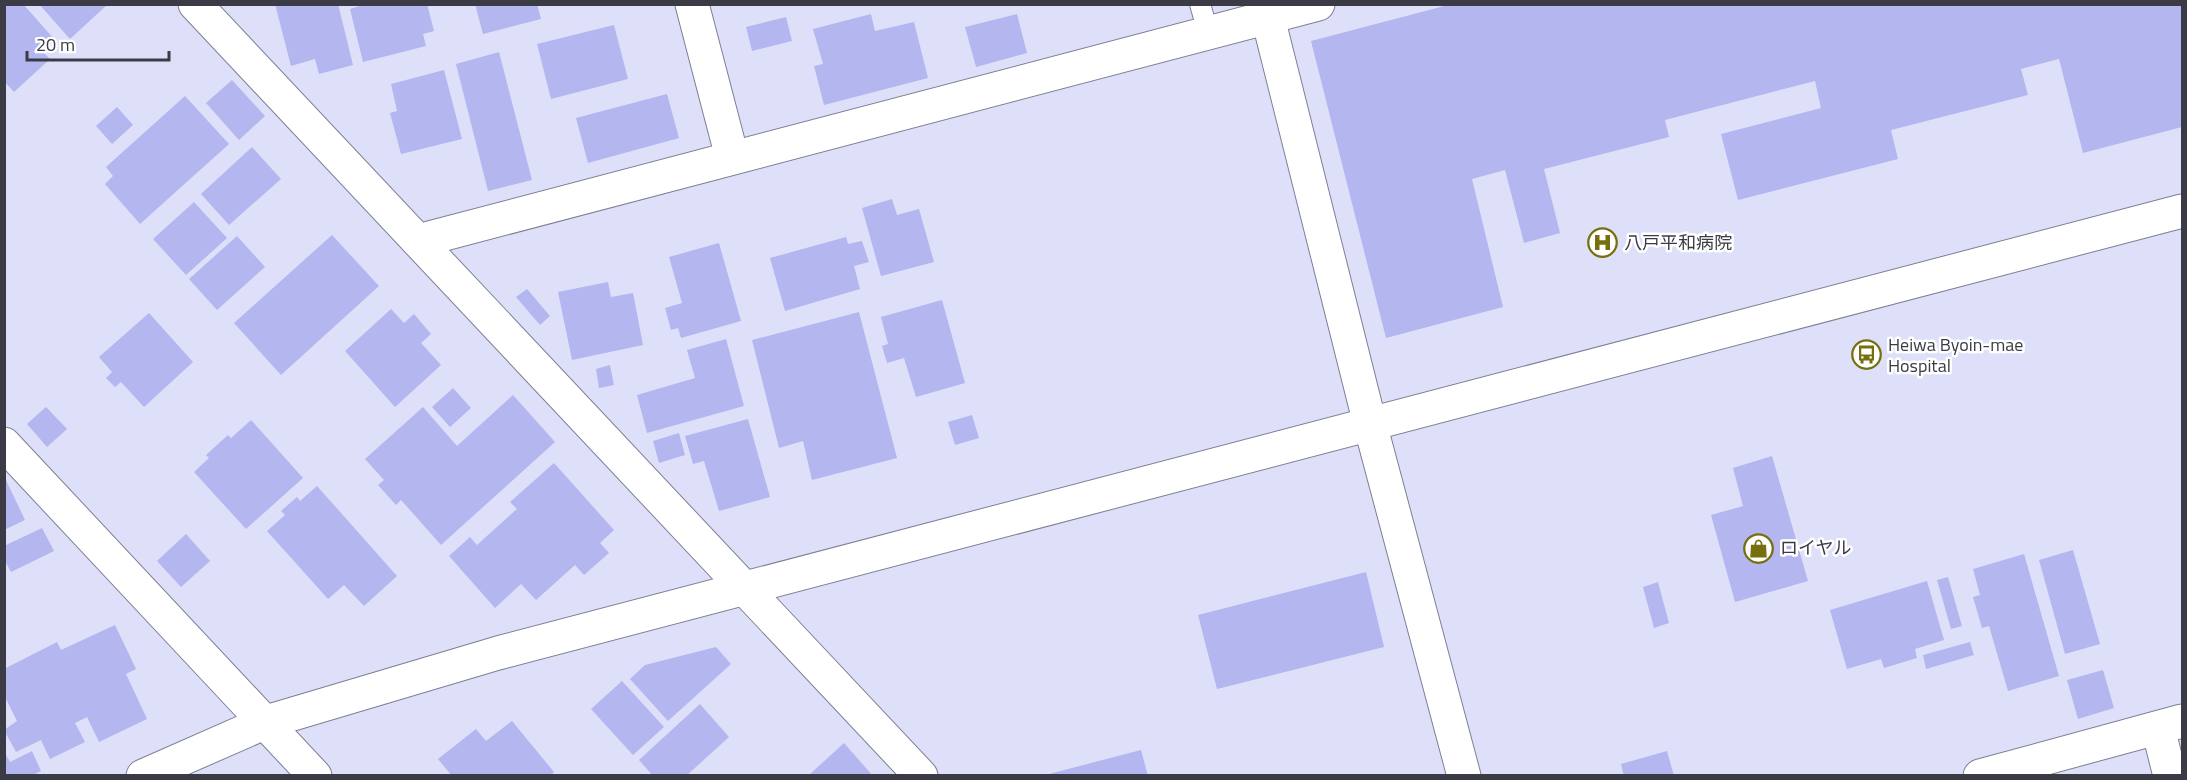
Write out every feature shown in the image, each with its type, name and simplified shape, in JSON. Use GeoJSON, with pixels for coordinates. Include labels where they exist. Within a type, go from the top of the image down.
{"type":"FeatureCollection","features":[{"type":"Feature","properties":{"kind":"street"},"geometry":{"type":"LineString","coordinates":[[195,4],[921,776]]}},
{"type":"Feature","properties":{"kind":"street"},"geometry":{"type":"LineString","coordinates":[[692,4],[732,157]]}},
{"type":"Feature","properties":{"kind":"street"},"geometry":{"type":"LineString","coordinates":[[418,241],[732,157],[1204,18],[1268,18],[1318,4]]}},
{"type":"Feature","properties":{"kind":"street"},"geometry":{"type":"LineString","coordinates":[[1268,18],[1370,424],[1464,776]]}},
{"type":"Feature","properties":{"kind":"street"},"geometry":{"type":"LineString","coordinates":[[143,776],[266,723],[498,653],[2182,211]]}},
{"type":"Feature","properties":{"kind":"street"},"geometry":{"type":"LineString","coordinates":[[4,444],[315,776]]}},
{"type":"Feature","properties":{"kind":"street"},"geometry":{"type":"LineString","coordinates":[[1980,776],[2170,724],[2170,776]]}},
{"type":"Feature","properties":{"kind":"building"},"geometry":{"type":"Polygon","coordinates":[[[9,4],[23,4],[55,40],[42,51],[50,59],[14,92],[4,81],[4,8],[9,4]]]}},
{"type":"Feature","properties":{"kind":"building"},"geometry":{"type":"Polygon","coordinates":[[[39,4],[108,4],[70,39],[39,4]]]}},
{"type":"Feature","properties":{"kind":"building"},"geometry":{"type":"Polygon","coordinates":[[[275,4],[338,4],[353,65],[319,74],[315,59],[291,66],[275,4]]]}},
{"type":"Feature","properties":{"kind":"building"},"geometry":{"type":"Polygon","coordinates":[[[366,4],[427,4],[434,31],[423,34],[426,46],[363,62],[350,9],[366,4]]]}},
{"type":"Feature","properties":{"kind":"building"},"geometry":{"type":"Polygon","coordinates":[[[475,4],[537,4],[541,19],[483,34],[475,4]]]}},
{"type":"Feature","properties":{"kind":"building","name":"八戸平和病院"},"geometry":{"type":"Polygon","coordinates":[[[1452,4],[2182,4],[2182,127],[2083,153],[2059,59],[2021,69],[2028,95],[1891,130],[1898,159],[1738,200],[1721,134],[1821,108],[1815,81],[1665,120],[1669,137],[1544,169],[1560,233],[1524,243],[1505,170],[1472,179],[1503,307],[1386,338],[1311,41],[1452,4]]]}},
{"type":"Feature","properties":{"kind":"building"},"geometry":{"type":"Polygon","coordinates":[[[871,14],[875,31],[914,22],[928,78],[824,105],[814,66],[823,64],[813,29],[871,14]]]}},
{"type":"Feature","properties":{"kind":"building"},"geometry":{"type":"Polygon","coordinates":[[[1017,14],[1027,53],[976,67],[965,27],[1017,14]]]}},
{"type":"Feature","properties":{"kind":"building"},"geometry":{"type":"Polygon","coordinates":[[[786,17],[792,41],[752,51],[746,27],[786,17]]]}},
{"type":"Feature","properties":{"kind":"building"},"geometry":{"type":"Polygon","coordinates":[[[614,25],[628,79],[551,99],[537,44],[614,25]]]}},
{"type":"Feature","properties":{"kind":"building"},"geometry":{"type":"Polygon","coordinates":[[[499,52],[532,180],[488,191],[456,64],[499,52]]]}},
{"type":"Feature","properties":{"kind":"building"},"geometry":{"type":"Polygon","coordinates":[[[444,70],[462,139],[401,154],[390,113],[397,111],[391,84],[444,70]]]}},
{"type":"Feature","properties":{"kind":"building"},"geometry":{"type":"Polygon","coordinates":[[[232,80],[265,116],[239,140],[206,103],[232,80]]]}},
{"type":"Feature","properties":{"kind":"building"},"geometry":{"type":"Polygon","coordinates":[[[667,94],[679,138],[588,163],[576,118],[667,94]]]}},
{"type":"Feature","properties":{"kind":"building"},"geometry":{"type":"Polygon","coordinates":[[[185,96],[229,144],[140,224],[105,184],[113,176],[106,167],[185,96]]]}},
{"type":"Feature","properties":{"kind":"building"},"geometry":{"type":"Polygon","coordinates":[[[117,107],[133,125],[112,144],[96,126],[117,107]]]}},
{"type":"Feature","properties":{"kind":"building"},"geometry":{"type":"Polygon","coordinates":[[[252,147],[281,179],[229,225],[201,194],[252,147]]]}},
{"type":"Feature","properties":{"kind":"building"},"geometry":{"type":"Polygon","coordinates":[[[892,199],[897,215],[919,209],[934,262],[881,276],[862,208],[892,199]]]}},
{"type":"Feature","properties":{"kind":"building"},"geometry":{"type":"Polygon","coordinates":[[[194,202],[227,238],[186,275],[153,239],[194,202]]]}},
{"type":"Feature","properties":{"kind":"building"},"geometry":{"type":"Polygon","coordinates":[[[332,235],[379,286],[281,375],[234,323],[332,235]]]}},
{"type":"Feature","properties":{"kind":"building"},"geometry":{"type":"Polygon","coordinates":[[[237,236],[265,267],[217,310],[189,279],[237,236]]]}},
{"type":"Feature","properties":{"kind":"building"},"geometry":{"type":"Polygon","coordinates":[[[846,237],[848,244],[862,241],[869,262],[854,266],[860,289],[785,311],[770,258],[846,237]]]}},
{"type":"Feature","properties":{"kind":"building"},"geometry":{"type":"Polygon","coordinates":[[[719,243],[741,321],[681,338],[678,328],[671,330],[665,308],[682,303],[669,257],[719,243]]]}},
{"type":"Feature","properties":{"kind":"building"},"geometry":{"type":"Polygon","coordinates":[[[608,282],[611,297],[633,293],[643,345],[572,360],[558,292],[608,282]]]}},
{"type":"Feature","properties":{"kind":"building"},"geometry":{"type":"Polygon","coordinates":[[[527,289],[550,316],[540,325],[516,297],[527,289]]]}},
{"type":"Feature","properties":{"kind":"building"},"geometry":{"type":"Polygon","coordinates":[[[942,300],[965,383],[916,397],[904,358],[887,363],[882,346],[888,344],[881,317],[942,300]]]}},
{"type":"Feature","properties":{"kind":"building"},"geometry":{"type":"Polygon","coordinates":[[[391,309],[404,323],[414,314],[431,334],[421,343],[441,365],[395,407],[345,351],[391,309]]]}},
{"type":"Feature","properties":{"kind":"building"},"geometry":{"type":"Polygon","coordinates":[[[859,312],[897,458],[812,480],[803,441],[779,448],[752,340],[859,312]]]}},
{"type":"Feature","properties":{"kind":"building"},"geometry":{"type":"Polygon","coordinates":[[[149,313],[193,362],[144,407],[121,382],[115,387],[106,378],[112,372],[99,357],[149,313]]]}},
{"type":"Feature","properties":{"kind":"building"},"geometry":{"type":"Polygon","coordinates":[[[726,339],[744,406],[647,433],[637,395],[695,378],[687,350],[726,339]]]}},
{"type":"Feature","properties":{"kind":"building"},"geometry":{"type":"Polygon","coordinates":[[[610,365],[614,385],[599,388],[596,369],[610,365]]]}},
{"type":"Feature","properties":{"kind":"building"},"geometry":{"type":"Polygon","coordinates":[[[453,388],[471,408],[450,427],[432,407],[453,388]]]}},
{"type":"Feature","properties":{"kind":"building"},"geometry":{"type":"Polygon","coordinates":[[[513,395],[555,442],[441,545],[401,500],[396,505],[378,485],[384,480],[365,459],[423,407],[457,446],[513,395]]]}},
{"type":"Feature","properties":{"kind":"building"},"geometry":{"type":"Polygon","coordinates":[[[46,407],[67,429],[47,447],[27,424],[46,407]]]}},
{"type":"Feature","properties":{"kind":"building"},"geometry":{"type":"Polygon","coordinates":[[[972,415],[979,438],[955,445],[948,422],[972,415]]]}},
{"type":"Feature","properties":{"kind":"building"},"geometry":{"type":"Polygon","coordinates":[[[748,419],[770,497],[719,511],[704,461],[693,464],[685,436],[748,419]]]}},
{"type":"Feature","properties":{"kind":"building"},"geometry":{"type":"Polygon","coordinates":[[[251,420],[303,478],[246,529],[194,472],[209,458],[206,455],[228,435],[231,438],[251,420]]]}},
{"type":"Feature","properties":{"kind":"building"},"geometry":{"type":"Polygon","coordinates":[[[679,433],[685,455],[659,463],[653,441],[679,433]]]}},
{"type":"Feature","properties":{"kind":"building","name":"ロイヤル"},"geometry":{"type":"Polygon","coordinates":[[[1772,456],[1808,581],[1735,602],[1711,515],[1743,506],[1733,468],[1772,456]]]}},
{"type":"Feature","properties":{"kind":"building"},"geometry":{"type":"Polygon","coordinates":[[[554,463],[614,530],[600,543],[609,553],[584,575],[575,565],[536,600],[521,584],[495,608],[449,556],[470,537],[477,545],[517,509],[510,502],[554,463]]]}},
{"type":"Feature","properties":{"kind":"building"},"geometry":{"type":"Polygon","coordinates":[[[4,476],[25,520],[4,530],[4,476]]]}},
{"type":"Feature","properties":{"kind":"building"},"geometry":{"type":"Polygon","coordinates":[[[317,486],[397,576],[364,606],[344,585],[328,599],[267,531],[285,515],[281,511],[297,497],[300,501],[317,486]]]}},
{"type":"Feature","properties":{"kind":"building"},"geometry":{"type":"Polygon","coordinates":[[[42,528],[54,551],[11,572],[4,559],[4,546],[42,528]]]}},
{"type":"Feature","properties":{"kind":"building"},"geometry":{"type":"Polygon","coordinates":[[[186,534],[210,561],[181,587],[157,561],[186,534]]]}},
{"type":"Feature","properties":{"kind":"building"},"geometry":{"type":"Polygon","coordinates":[[[2073,550],[2100,644],[2065,654],[2039,560],[2073,550]]]}},
{"type":"Feature","properties":{"kind":"building"},"geometry":{"type":"Polygon","coordinates":[[[2024,554],[2059,676],[2008,691],[1989,626],[1982,628],[1973,597],[1980,595],[1973,569],[2024,554]]]}},
{"type":"Feature","properties":{"kind":"building"},"geometry":{"type":"Polygon","coordinates":[[[1366,572],[1384,647],[1217,689],[1198,615],[1366,572]]]}},
{"type":"Feature","properties":{"kind":"building"},"geometry":{"type":"Polygon","coordinates":[[[1948,577],[1962,626],[1951,629],[1937,580],[1948,577]]]}},
{"type":"Feature","properties":{"kind":"building"},"geometry":{"type":"Polygon","coordinates":[[[1927,581],[1944,640],[1915,649],[1917,658],[1884,668],[1881,659],[1847,669],[1830,610],[1927,581]]]}},
{"type":"Feature","properties":{"kind":"building"},"geometry":{"type":"Polygon","coordinates":[[[1658,582],[1669,623],[1654,628],[1643,587],[1658,582]]]}},
{"type":"Feature","properties":{"kind":"building"},"geometry":{"type":"Polygon","coordinates":[[[115,625],[136,669],[126,674],[147,719],[99,742],[87,717],[75,723],[85,742],[50,759],[41,740],[16,752],[4,730],[17,721],[4,695],[4,669],[57,642],[61,650],[115,625]]]}},
{"type":"Feature","properties":{"kind":"building"},"geometry":{"type":"Polygon","coordinates":[[[1970,642],[1974,655],[1926,669],[1923,655],[1970,642]]]}},
{"type":"Feature","properties":{"kind":"building"},"geometry":{"type":"Polygon","coordinates":[[[716,647],[731,664],[668,721],[630,679],[645,665],[716,647]]]}},
{"type":"Feature","properties":{"kind":"building"},"geometry":{"type":"Polygon","coordinates":[[[2103,670],[2114,708],[2078,719],[2067,680],[2103,670]]]}},
{"type":"Feature","properties":{"kind":"building"},"geometry":{"type":"Polygon","coordinates":[[[622,681],[664,727],[633,755],[591,709],[622,681]]]}},
{"type":"Feature","properties":{"kind":"building"},"geometry":{"type":"Polygon","coordinates":[[[700,704],[729,737],[686,776],[653,776],[639,760],[700,704]]]}},
{"type":"Feature","properties":{"kind":"building"},"geometry":{"type":"Polygon","coordinates":[[[512,721],[554,772],[550,776],[452,776],[438,759],[476,729],[486,741],[512,721]]]}},
{"type":"Feature","properties":{"kind":"building"},"geometry":{"type":"Polygon","coordinates":[[[844,743],[873,776],[808,776],[844,743]]]}},
{"type":"Feature","properties":{"kind":"building"},"geometry":{"type":"Polygon","coordinates":[[[1141,750],[1148,776],[1045,776],[1045,775],[1141,750]]]}},
{"type":"Feature","properties":{"kind":"building"},"geometry":{"type":"Polygon","coordinates":[[[4,751],[10,762],[32,751],[41,771],[31,776],[4,775],[4,751]]]}},
{"type":"Feature","properties":{"kind":"building"},"geometry":{"type":"Polygon","coordinates":[[[1667,751],[1674,776],[1624,776],[1621,764],[1667,751]]]}},
{"type":"Feature","properties":{"kind":"place","name":"八戸平和病院"},"geometry":{"type":"Point","coordinates":[1603,243]}},
{"type":"Feature","properties":{"kind":"place","name":"Heiwa Byoin-mae Hospital"},"geometry":{"type":"Point","coordinates":[1867,355]}},
{"type":"Feature","properties":{"kind":"place","name":"ロイヤル"},"geometry":{"type":"Point","coordinates":[1759,548]}}]}
